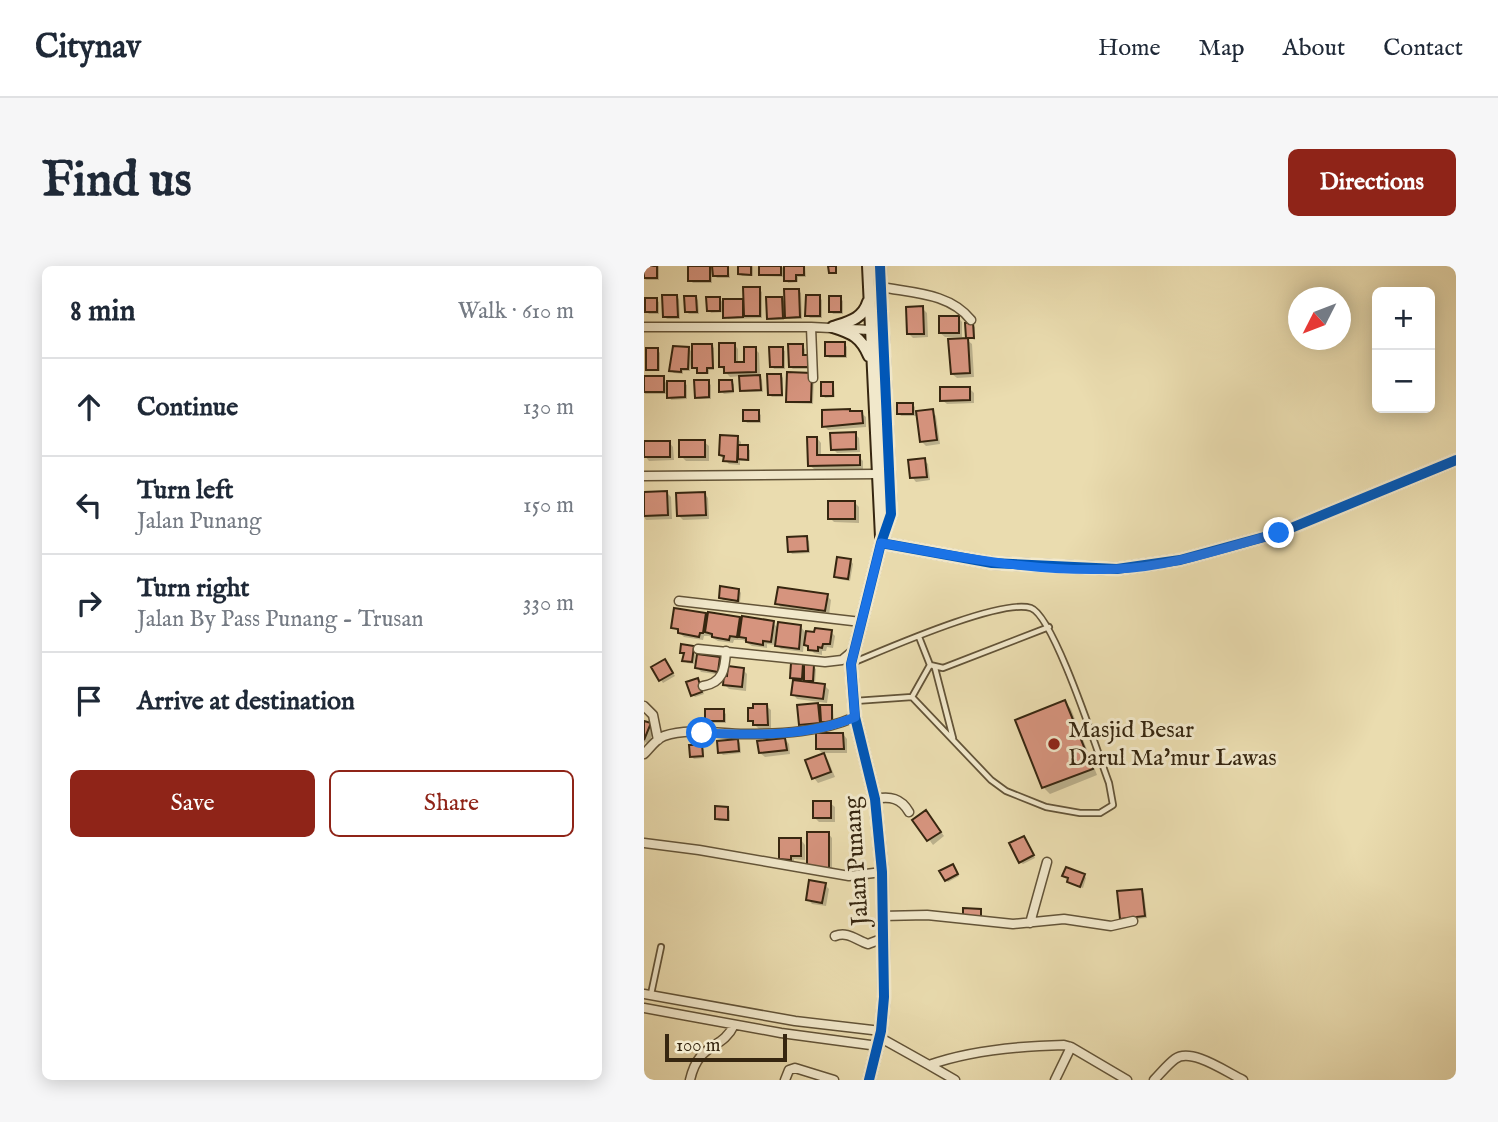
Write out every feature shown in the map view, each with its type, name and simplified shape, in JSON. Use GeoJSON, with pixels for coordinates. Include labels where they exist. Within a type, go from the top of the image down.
{"type":"FeatureCollection","features":[{"type":"Feature","properties":{"kind":"street","name":"Jalan Punang"},"geometry":{"type":"LineString","coordinates":[[868,266],[881,543]]}},
{"type":"Feature","properties":{"kind":"street","name":"Jalan Punang"},"geometry":{"type":"LineString","coordinates":[[869,1080],[879,1038],[884,997],[882,872],[875,799],[855,717],[851,664],[881,543],[891,514],[880,266]]}},
{"type":"Feature","properties":{"kind":"street"},"geometry":{"type":"LineString","coordinates":[[881,287],[938,298],[961,308],[971,320]]}},
{"type":"Feature","properties":{"kind":"street"},"geometry":{"type":"LineString","coordinates":[[833,327],[859,318],[867,308],[871,294]]}},
{"type":"Feature","properties":{"kind":"street"},"geometry":{"type":"LineString","coordinates":[[644,327],[833,327],[884,330]]}},
{"type":"Feature","properties":{"kind":"street"},"geometry":{"type":"LineString","coordinates":[[811,327],[813,378]]}},
{"type":"Feature","properties":{"kind":"street"},"geometry":{"type":"LineString","coordinates":[[833,327],[857,336],[864,344],[872,365]]}},
{"type":"Feature","properties":{"kind":"street"},"geometry":{"type":"LineString","coordinates":[[881,543],[992,563],[1117,569],[1180,560],[1279,533],[1456,460]]}},
{"type":"Feature","properties":{"kind":"street"},"geometry":{"type":"LineString","coordinates":[[644,476],[877,474]]}},
{"type":"Feature","properties":{"kind":"street"},"geometry":{"type":"LineString","coordinates":[[679,601],[860,622]]}},
{"type":"Feature","properties":{"kind":"street"},"geometry":{"type":"LineString","coordinates":[[698,649],[825,662],[842,660],[856,648]]}},
{"type":"Feature","properties":{"kind":"street"},"geometry":{"type":"LineString","coordinates":[[703,685],[715,683],[720,679],[726,651]]}},
{"type":"Feature","properties":{"kind":"street"},"geometry":{"type":"LineString","coordinates":[[644,706],[653,715],[658,740]]}},
{"type":"Feature","properties":{"kind":"street"},"geometry":{"type":"LineString","coordinates":[[644,754],[658,740],[680,733],[746,734],[825,729],[855,717]]}},
{"type":"Feature","properties":{"kind":"street"},"geometry":{"type":"LineString","coordinates":[[875,799],[887,796],[899,800],[909,812]]}},
{"type":"Feature","properties":{"kind":"street"},"geometry":{"type":"LineString","coordinates":[[644,844],[699,850],[849,876],[882,872]]}},
{"type":"Feature","properties":{"kind":"street"},"geometry":{"type":"LineString","coordinates":[[1030,923],[1047,862]]}},
{"type":"Feature","properties":{"kind":"street"},"geometry":{"type":"LineString","coordinates":[[882,916],[927,915],[995,923],[1064,919],[1111,926],[1133,921]]}},
{"type":"Feature","properties":{"kind":"street"},"geometry":{"type":"LineString","coordinates":[[835,936],[844,934],[868,944],[884,938]]}},
{"type":"Feature","properties":{"kind":"street"},"geometry":{"type":"LineString","coordinates":[[648,994],[795,1021],[861,1028],[955,1080]]}},
{"type":"Feature","properties":{"kind":"street"},"geometry":{"type":"LineString","coordinates":[[644,1008],[734,1025],[860,1043],[879,1038]]}},
{"type":"Feature","properties":{"kind":"street"},"geometry":{"type":"LineString","coordinates":[[861,1028],[882,1016]]}},
{"type":"Feature","properties":{"kind":"street"},"geometry":{"type":"LineString","coordinates":[[690,1080],[699,1056],[729,1035],[734,1025]]}},
{"type":"Feature","properties":{"kind":"street"},"geometry":{"type":"LineString","coordinates":[[860,1043],[871,1055],[874,1063]]}},
{"type":"Feature","properties":{"kind":"street"},"geometry":{"type":"LineString","coordinates":[[929,1065],[992,1050],[1054,1045],[1071,1047],[1127,1080]]}},
{"type":"Feature","properties":{"kind":"street"},"geometry":{"type":"LineString","coordinates":[[1055,1080],[1071,1047]]}},
{"type":"Feature","properties":{"kind":"street"},"geometry":{"type":"LineString","coordinates":[[1154,1080],[1175,1059],[1185,1055],[1195,1056],[1242,1080]]}},
{"type":"Feature","properties":{"kind":"street"},"geometry":{"type":"LineString","coordinates":[[785,1080],[789,1070],[795,1068],[834,1080]]}},
{"type":"Feature","properties":{"kind":"lane"},"geometry":{"type":"LineString","coordinates":[[851,664],[982,614],[1015,606],[1031,608],[1042,615],[1049,627],[1109,783],[1113,805],[1104,812],[1091,814],[1046,807],[1019,798],[991,780],[912,697],[853,701]]}},
{"type":"Feature","properties":{"kind":"lane"},"geometry":{"type":"LineString","coordinates":[[932,667],[943,668],[1049,627]]}},
{"type":"Feature","properties":{"kind":"lane"},"geometry":{"type":"LineString","coordinates":[[919,637],[932,667],[954,740]]}},
{"type":"Feature","properties":{"kind":"lane"},"geometry":{"type":"LineString","coordinates":[[912,697],[932,667]]}},
{"type":"Feature","properties":{"kind":"lane"},"geometry":{"type":"LineString","coordinates":[[648,994],[661,947]]}},
{"type":"Feature","properties":{"kind":"building"},"geometry":{"type":"Polygon","coordinates":[[[644,266],[657,266],[657,278],[644,278],[644,266]]]}},
{"type":"Feature","properties":{"kind":"building"},"geometry":{"type":"Polygon","coordinates":[[[688,266],[710,266],[710,281],[688,281],[688,266]]]}},
{"type":"Feature","properties":{"kind":"building"},"geometry":{"type":"Polygon","coordinates":[[[712,266],[728,266],[728,276],[713,276],[712,266]]]}},
{"type":"Feature","properties":{"kind":"building"},"geometry":{"type":"Polygon","coordinates":[[[738,266],[751,266],[751,275],[738,274],[738,266]]]}},
{"type":"Feature","properties":{"kind":"building"},"geometry":{"type":"Polygon","coordinates":[[[759,266],[781,266],[781,275],[759,275],[759,266]]]}},
{"type":"Feature","properties":{"kind":"building"},"geometry":{"type":"Polygon","coordinates":[[[784,266],[804,266],[804,275],[796,275],[796,281],[784,281],[784,266]]]}},
{"type":"Feature","properties":{"kind":"building"},"geometry":{"type":"Polygon","coordinates":[[[828,266],[836,266],[836,273],[829,273],[828,266]]]}},
{"type":"Feature","properties":{"kind":"building"},"geometry":{"type":"Polygon","coordinates":[[[743,287],[760,287],[760,316],[744,316],[743,287]]]}},
{"type":"Feature","properties":{"kind":"building"},"geometry":{"type":"Polygon","coordinates":[[[784,289],[799,289],[800,317],[785,318],[784,289]]]}},
{"type":"Feature","properties":{"kind":"building"},"geometry":{"type":"Polygon","coordinates":[[[662,295],[677,295],[678,317],[663,317],[662,295]]]}},
{"type":"Feature","properties":{"kind":"building"},"geometry":{"type":"Polygon","coordinates":[[[806,295],[820,295],[820,316],[805,316],[806,295]]]}},
{"type":"Feature","properties":{"kind":"building"},"geometry":{"type":"Polygon","coordinates":[[[684,296],[696,296],[697,312],[685,312],[684,296]]]}},
{"type":"Feature","properties":{"kind":"building"},"geometry":{"type":"Polygon","coordinates":[[[829,296],[841,296],[841,312],[829,312],[829,296]]]}},
{"type":"Feature","properties":{"kind":"building"},"geometry":{"type":"Polygon","coordinates":[[[706,297],[720,297],[720,311],[707,311],[706,297]]]}},
{"type":"Feature","properties":{"kind":"building"},"geometry":{"type":"Polygon","coordinates":[[[766,297],[782,297],[783,318],[767,319],[766,297]]]}},
{"type":"Feature","properties":{"kind":"building"},"geometry":{"type":"Polygon","coordinates":[[[645,298],[657,298],[657,312],[645,312],[645,298]]]}},
{"type":"Feature","properties":{"kind":"building"},"geometry":{"type":"Polygon","coordinates":[[[723,299],[743,299],[743,317],[723,318],[723,299]]]}},
{"type":"Feature","properties":{"kind":"building"},"geometry":{"type":"Polygon","coordinates":[[[923,306],[924,334],[907,334],[906,307],[923,306]]]}},
{"type":"Feature","properties":{"kind":"building"},"geometry":{"type":"Polygon","coordinates":[[[939,316],[959,316],[959,333],[939,333],[939,316]]]}},
{"type":"Feature","properties":{"kind":"building"},"geometry":{"type":"Polygon","coordinates":[[[973,322],[974,338],[966,338],[965,323],[973,322]]]}},
{"type":"Feature","properties":{"kind":"building"},"geometry":{"type":"Polygon","coordinates":[[[968,338],[970,373],[951,374],[948,339],[968,338]]]}},
{"type":"Feature","properties":{"kind":"building"},"geometry":{"type":"Polygon","coordinates":[[[825,342],[845,342],[845,356],[825,356],[825,342]]]}},
{"type":"Feature","properties":{"kind":"building"},"geometry":{"type":"Polygon","coordinates":[[[719,343],[735,343],[735,362],[744,362],[744,347],[756,347],[756,372],[724,373],[724,367],[719,367],[719,343]]]}},
{"type":"Feature","properties":{"kind":"building"},"geometry":{"type":"Polygon","coordinates":[[[692,344],[712,344],[713,368],[707,368],[707,373],[697,373],[697,368],[692,368],[692,344]]]}},
{"type":"Feature","properties":{"kind":"building"},"geometry":{"type":"Polygon","coordinates":[[[788,344],[803,344],[803,355],[808,355],[808,367],[789,367],[788,344]]]}},
{"type":"Feature","properties":{"kind":"building"},"geometry":{"type":"Polygon","coordinates":[[[673,346],[689,347],[688,369],[681,369],[681,372],[669,371],[673,346]]]}},
{"type":"Feature","properties":{"kind":"building"},"geometry":{"type":"Polygon","coordinates":[[[769,347],[783,347],[783,367],[770,367],[769,347]]]}},
{"type":"Feature","properties":{"kind":"building"},"geometry":{"type":"Polygon","coordinates":[[[646,348],[658,348],[658,370],[646,370],[646,348]]]}},
{"type":"Feature","properties":{"kind":"building"},"geometry":{"type":"Polygon","coordinates":[[[787,372],[812,373],[811,402],[786,402],[787,372]]]}},
{"type":"Feature","properties":{"kind":"building"},"geometry":{"type":"Polygon","coordinates":[[[767,374],[781,374],[782,395],[768,395],[767,374]]]}},
{"type":"Feature","properties":{"kind":"building"},"geometry":{"type":"Polygon","coordinates":[[[760,375],[761,390],[740,391],[739,376],[760,375]]]}},
{"type":"Feature","properties":{"kind":"building"},"geometry":{"type":"Polygon","coordinates":[[[644,376],[664,376],[664,392],[644,392],[644,376]]]}},
{"type":"Feature","properties":{"kind":"building"},"geometry":{"type":"Polygon","coordinates":[[[694,380],[709,380],[709,397],[695,398],[694,380]]]}},
{"type":"Feature","properties":{"kind":"building"},"geometry":{"type":"Polygon","coordinates":[[[719,380],[732,380],[733,391],[719,392],[719,380]]]}},
{"type":"Feature","properties":{"kind":"building"},"geometry":{"type":"Polygon","coordinates":[[[667,381],[685,381],[685,397],[667,398],[667,381]]]}},
{"type":"Feature","properties":{"kind":"building"},"geometry":{"type":"Polygon","coordinates":[[[821,382],[833,382],[833,396],[821,396],[821,382]]]}},
{"type":"Feature","properties":{"kind":"building"},"geometry":{"type":"Polygon","coordinates":[[[940,387],[970,387],[970,400],[940,401],[940,387]]]}},
{"type":"Feature","properties":{"kind":"building"},"geometry":{"type":"Polygon","coordinates":[[[897,403],[913,403],[913,414],[897,414],[897,403]]]}},
{"type":"Feature","properties":{"kind":"building"},"geometry":{"type":"Polygon","coordinates":[[[933,409],[937,440],[920,442],[916,411],[933,409]]]}},
{"type":"Feature","properties":{"kind":"building"},"geometry":{"type":"Polygon","coordinates":[[[743,410],[759,410],[759,421],[743,421],[743,410]]]}},
{"type":"Feature","properties":{"kind":"building"},"geometry":{"type":"Polygon","coordinates":[[[822,410],[862,411],[863,423],[822,427],[822,410]]]}},
{"type":"Feature","properties":{"kind":"building"},"geometry":{"type":"Polygon","coordinates":[[[856,432],[856,449],[831,450],[830,433],[856,432]]]}},
{"type":"Feature","properties":{"kind":"building"},"geometry":{"type":"Polygon","coordinates":[[[720,435],[738,436],[737,462],[723,461],[724,456],[719,455],[720,435]]]}},
{"type":"Feature","properties":{"kind":"building"},"geometry":{"type":"Polygon","coordinates":[[[807,437],[817,437],[817,455],[860,455],[860,465],[808,466],[807,437]]]}},
{"type":"Feature","properties":{"kind":"building"},"geometry":{"type":"Polygon","coordinates":[[[679,440],[705,440],[705,457],[679,457],[679,440]]]}},
{"type":"Feature","properties":{"kind":"building"},"geometry":{"type":"Polygon","coordinates":[[[644,441],[670,441],[670,457],[644,457],[644,441]]]}},
{"type":"Feature","properties":{"kind":"building"},"geometry":{"type":"Polygon","coordinates":[[[738,445],[748,445],[748,460],[738,459],[738,445]]]}},
{"type":"Feature","properties":{"kind":"building"},"geometry":{"type":"Polygon","coordinates":[[[925,458],[927,477],[910,478],[908,460],[925,458]]]}},
{"type":"Feature","properties":{"kind":"building"},"geometry":{"type":"Polygon","coordinates":[[[667,491],[668,515],[644,516],[644,492],[667,491]]]}},
{"type":"Feature","properties":{"kind":"building"},"geometry":{"type":"Polygon","coordinates":[[[705,492],[706,515],[677,516],[676,493],[705,492]]]}},
{"type":"Feature","properties":{"kind":"building"},"geometry":{"type":"Polygon","coordinates":[[[828,501],[855,501],[855,519],[828,519],[828,501]]]}},
{"type":"Feature","properties":{"kind":"building"},"geometry":{"type":"Polygon","coordinates":[[[807,536],[808,551],[788,552],[787,537],[807,536]]]}},
{"type":"Feature","properties":{"kind":"building"},"geometry":{"type":"Polygon","coordinates":[[[837,557],[851,559],[848,579],[834,577],[837,557]]]}},
{"type":"Feature","properties":{"kind":"building"},"geometry":{"type":"Polygon","coordinates":[[[720,586],[739,589],[738,601],[719,598],[720,586]]]}},
{"type":"Feature","properties":{"kind":"building"},"geometry":{"type":"Polygon","coordinates":[[[778,587],[828,594],[825,611],[775,604],[778,587]]]}},
{"type":"Feature","properties":{"kind":"building"},"geometry":{"type":"Polygon","coordinates":[[[674,608],[706,613],[703,633],[700,633],[699,637],[678,633],[678,629],[671,628],[674,608]]]}},
{"type":"Feature","properties":{"kind":"building"},"geometry":{"type":"Polygon","coordinates":[[[708,612],[740,617],[737,637],[730,636],[729,640],[712,637],[712,634],[705,632],[708,612]]]}},
{"type":"Feature","properties":{"kind":"building"},"geometry":{"type":"Polygon","coordinates":[[[742,616],[774,621],[771,642],[763,641],[763,645],[746,642],[746,638],[739,637],[742,616]]]}},
{"type":"Feature","properties":{"kind":"building"},"geometry":{"type":"Polygon","coordinates":[[[778,622],[801,625],[799,649],[775,646],[778,622]]]}},
{"type":"Feature","properties":{"kind":"building"},"geometry":{"type":"Polygon","coordinates":[[[815,628],[832,630],[830,644],[823,644],[822,648],[818,647],[818,651],[808,650],[808,646],[804,645],[806,631],[814,632],[815,628]]]}},
{"type":"Feature","properties":{"kind":"building"},"geometry":{"type":"Polygon","coordinates":[[[681,644],[694,646],[692,662],[682,661],[684,653],[680,653],[681,644]]]}},
{"type":"Feature","properties":{"kind":"building"},"geometry":{"type":"Polygon","coordinates":[[[697,654],[720,657],[718,672],[695,668],[697,654]]]}},
{"type":"Feature","properties":{"kind":"building"},"geometry":{"type":"Polygon","coordinates":[[[665,659],[673,673],[659,681],[651,667],[665,659]]]}},
{"type":"Feature","properties":{"kind":"building"},"geometry":{"type":"Polygon","coordinates":[[[791,663],[803,664],[802,679],[790,678],[791,663]]]}},
{"type":"Feature","properties":{"kind":"building"},"geometry":{"type":"Polygon","coordinates":[[[804,664],[814,665],[813,681],[804,681],[804,664]]]}},
{"type":"Feature","properties":{"kind":"building"},"geometry":{"type":"Polygon","coordinates":[[[728,666],[744,668],[742,687],[723,685],[728,666]]]}},
{"type":"Feature","properties":{"kind":"building"},"geometry":{"type":"Polygon","coordinates":[[[698,678],[702,692],[691,696],[686,682],[698,678]]]}},
{"type":"Feature","properties":{"kind":"building"},"geometry":{"type":"Polygon","coordinates":[[[793,680],[825,684],[823,699],[791,695],[793,680]]]}},
{"type":"Feature","properties":{"kind":"building","name":"Masjid Besar Darul Ma'mur Lawas"},"geometry":{"type":"Polygon","coordinates":[[[1065,700],[1093,769],[1042,788],[1015,720],[1065,700]]]}},
{"type":"Feature","properties":{"kind":"building"},"geometry":{"type":"Polygon","coordinates":[[[818,703],[820,723],[799,725],[797,705],[818,703]]]}},
{"type":"Feature","properties":{"kind":"building"},"geometry":{"type":"Polygon","coordinates":[[[753,704],[767,704],[768,725],[753,725],[753,721],[748,721],[748,708],[753,708],[753,704]]]}},
{"type":"Feature","properties":{"kind":"building"},"geometry":{"type":"Polygon","coordinates":[[[820,705],[832,705],[832,722],[821,722],[820,705]]]}},
{"type":"Feature","properties":{"kind":"building"},"geometry":{"type":"Polygon","coordinates":[[[705,709],[724,709],[724,721],[705,721],[705,709]]]}},
{"type":"Feature","properties":{"kind":"building"},"geometry":{"type":"Polygon","coordinates":[[[644,721],[651,723],[644,740],[644,721]]]}},
{"type":"Feature","properties":{"kind":"building"},"geometry":{"type":"Polygon","coordinates":[[[816,733],[843,733],[844,749],[816,749],[816,733]]]}},
{"type":"Feature","properties":{"kind":"building"},"geometry":{"type":"Polygon","coordinates":[[[785,738],[787,750],[759,753],[757,741],[785,738]]]}},
{"type":"Feature","properties":{"kind":"building"},"geometry":{"type":"Polygon","coordinates":[[[738,739],[739,751],[718,753],[717,741],[738,739]]]}},
{"type":"Feature","properties":{"kind":"building"},"geometry":{"type":"Polygon","coordinates":[[[689,745],[702,745],[703,756],[690,757],[689,745]]]}},
{"type":"Feature","properties":{"kind":"building"},"geometry":{"type":"Polygon","coordinates":[[[824,753],[831,772],[812,779],[805,760],[824,753]]]}},
{"type":"Feature","properties":{"kind":"building"},"geometry":{"type":"Polygon","coordinates":[[[813,801],[831,801],[831,818],[813,818],[813,801]]]}},
{"type":"Feature","properties":{"kind":"building"},"geometry":{"type":"Polygon","coordinates":[[[715,806],[728,807],[728,820],[715,819],[715,806]]]}},
{"type":"Feature","properties":{"kind":"building"},"geometry":{"type":"Polygon","coordinates":[[[926,810],[941,832],[927,841],[912,820],[926,810]]]}},
{"type":"Feature","properties":{"kind":"building"},"geometry":{"type":"Polygon","coordinates":[[[807,832],[829,832],[829,868],[807,868],[807,832]]]}},
{"type":"Feature","properties":{"kind":"building"},"geometry":{"type":"Polygon","coordinates":[[[1024,836],[1034,855],[1019,863],[1009,843],[1024,836]]]}},
{"type":"Feature","properties":{"kind":"building"},"geometry":{"type":"Polygon","coordinates":[[[779,838],[801,838],[801,856],[791,856],[791,860],[779,859],[779,838]]]}},
{"type":"Feature","properties":{"kind":"building"},"geometry":{"type":"Polygon","coordinates":[[[953,864],[958,874],[945,881],[939,871],[953,864]]]}},
{"type":"Feature","properties":{"kind":"building"},"geometry":{"type":"Polygon","coordinates":[[[1066,867],[1085,874],[1080,887],[1067,882],[1068,878],[1062,876],[1066,867]]]}},
{"type":"Feature","properties":{"kind":"building"},"geometry":{"type":"Polygon","coordinates":[[[809,880],[826,883],[822,903],[806,900],[809,880]]]}},
{"type":"Feature","properties":{"kind":"building"},"geometry":{"type":"Polygon","coordinates":[[[1142,889],[1145,916],[1120,919],[1117,891],[1142,889]]]}},
{"type":"Feature","properties":{"kind":"building"},"geometry":{"type":"Polygon","coordinates":[[[963,908],[981,909],[981,918],[963,918],[963,908]]]}},
{"type":"Feature","properties":{"kind":"cycle path"},"geometry":{"type":"LineString","coordinates":[[869,1080],[881,1031],[884,997],[882,872],[875,799],[855,717],[851,664],[881,543],[891,514],[880,266]]}},
{"type":"Feature","properties":{"kind":"cycle path"},"geometry":{"type":"LineString","coordinates":[[881,543],[992,563],[1117,569],[1180,560],[1279,533],[1456,460]]}},
{"type":"Feature","properties":{"kind":"place","name":"Masjid Besar Darul Ma'mur Lawas"},"geometry":{"type":"Point","coordinates":[1054,744]}},
{"type":"Feature","properties":{"kind":"route"},"geometry":{"type":"LineString","coordinates":[[702,733],[746,734],[825,729],[855,717],[851,664],[881,543],[992,563],[1117,569],[1180,560],[1279,533]]}}]}
